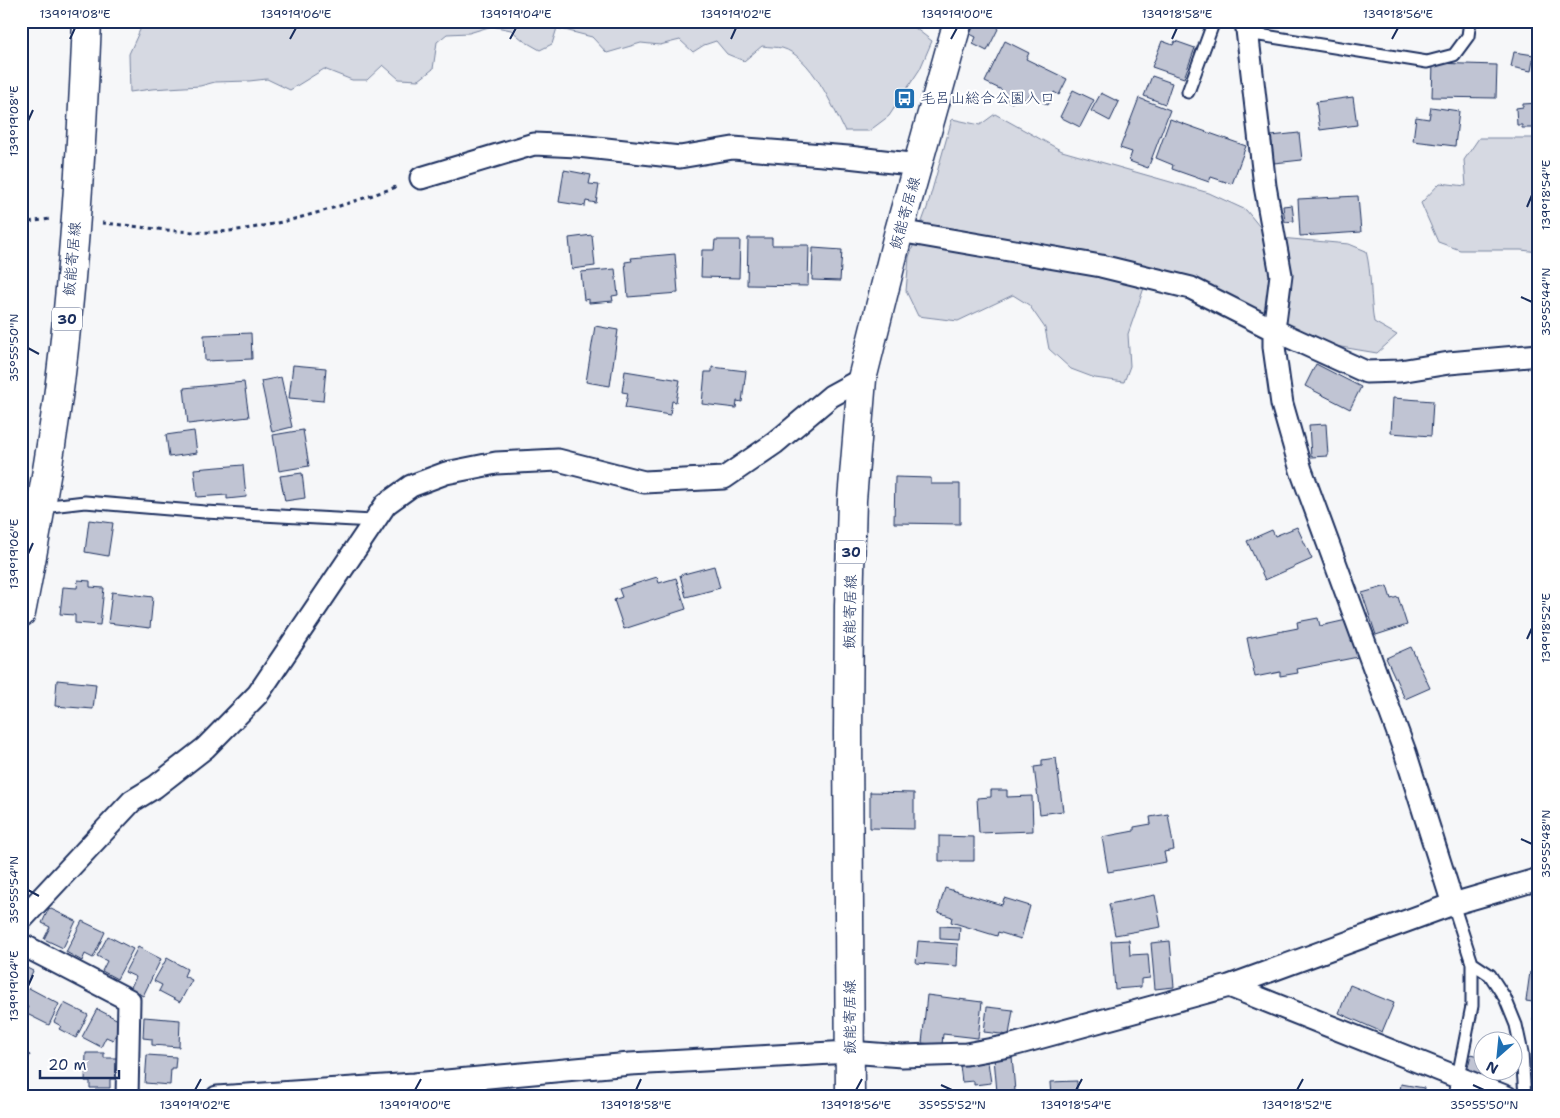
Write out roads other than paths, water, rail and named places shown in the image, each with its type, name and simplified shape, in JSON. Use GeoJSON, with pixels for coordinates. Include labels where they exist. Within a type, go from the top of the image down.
{"type":"FeatureCollection","features":[{"type":"Feature","properties":{"kind":"main road","name":"飯能寄居線"},"geometry":{"type":"LineString","coordinates":[[21,613],[42,507],[60,382],[73,263],[82,145],[87,21]]}},
{"type":"Feature","properties":{"kind":"main road","name":"飯能寄居線"},"geometry":{"type":"LineString","coordinates":[[850,1097],[848,733],[850,606],[852,500],[862,379],[899,231],[958,21]]}},
{"type":"Feature","properties":{"kind":"street"},"geometry":{"type":"LineString","coordinates":[[1247,27],[1265,186],[1281,275],[1274,330],[1274,347],[1282,404],[1300,470],[1404,752],[1453,904]]}},
{"type":"Feature","properties":{"kind":"street"},"geometry":{"type":"LineString","coordinates":[[421,178],[534,144],[578,146],[680,157],[733,148],[848,157],[919,165]]}},
{"type":"Feature","properties":{"kind":"street"},"geometry":{"type":"LineString","coordinates":[[899,231],[1101,266],[1191,288],[1274,330],[1366,372],[1400,371],[1449,363],[1539,355]]}},
{"type":"Feature","properties":{"kind":"street"},"geometry":{"type":"LineString","coordinates":[[21,920],[132,801],[155,787],[205,748],[258,694],[386,504],[412,486],[446,473],[496,463],[558,460],[644,482],[724,478],[775,442],[831,396],[862,379]]}},
{"type":"Feature","properties":{"kind":"street"},"geometry":{"type":"LineString","coordinates":[[217,1097],[414,1084],[630,1064],[850,1052],[902,1056],[975,1052],[1009,1046],[1229,986],[1453,904],[1539,879]]}},
{"type":"Feature","properties":{"kind":"street"},"geometry":{"type":"LineString","coordinates":[[21,944],[129,1000],[128,1097]]}},
{"type":"Feature","properties":{"kind":"street"},"geometry":{"type":"LineString","coordinates":[[1229,986],[1456,1087],[1507,1097]]}},
{"type":"Feature","properties":{"kind":"lane"},"geometry":{"type":"LineString","coordinates":[[1188,92],[1214,21]]}},
{"type":"Feature","properties":{"kind":"lane"},"geometry":{"type":"LineString","coordinates":[[1247,27],[1427,62],[1454,55],[1468,36],[1470,21]]}},
{"type":"Feature","properties":{"kind":"lane"},"geometry":{"type":"LineString","coordinates":[[42,507],[85,502],[205,512],[373,522]]}},
{"type":"Feature","properties":{"kind":"lane"},"geometry":{"type":"LineString","coordinates":[[1453,904],[1472,963],[1472,1006],[1456,1087]]}},
{"type":"Feature","properties":{"kind":"lane"},"geometry":{"type":"LineString","coordinates":[[1472,963],[1490,975],[1505,998],[1516,1025],[1522,1053],[1525,1097]]}},
{"type":"Feature","properties":{"kind":"place","name":"毛呂山総合公園入口"},"geometry":{"type":"Point","coordinates":[904,98]}}]}
